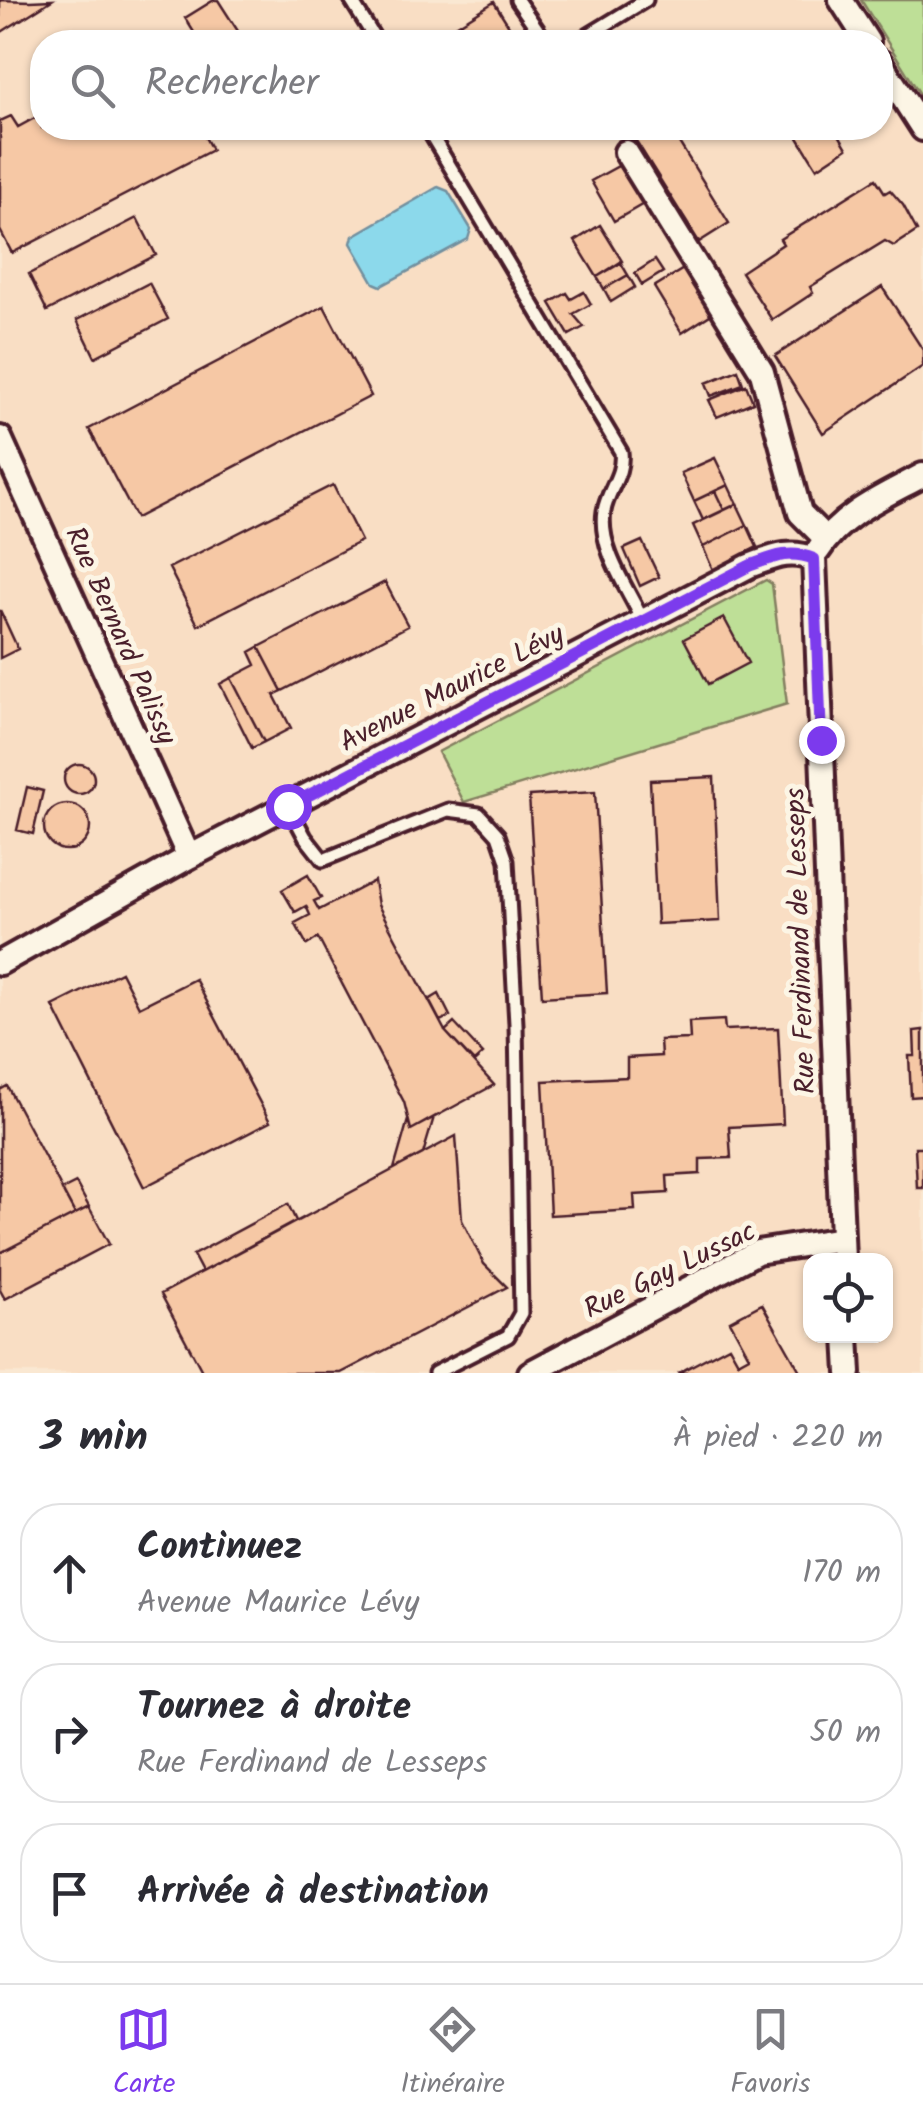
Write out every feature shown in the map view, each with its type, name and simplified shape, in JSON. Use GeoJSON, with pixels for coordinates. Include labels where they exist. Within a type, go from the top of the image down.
{"type":"FeatureCollection","features":[{"type":"Feature","properties":{"kind":"street"},"geometry":{"type":"LineString","coordinates":[[842,0],[861,30]]}},
{"type":"Feature","properties":{"kind":"street"},"geometry":{"type":"LineString","coordinates":[[893,82],[923,128]]}},
{"type":"Feature","properties":{"kind":"street"},"geometry":{"type":"LineString","coordinates":[[626,152],[762,372],[800,513],[820,549],[859,510],[923,475]]}},
{"type":"Feature","properties":{"kind":"street","name":"Rue Bernard Palissy"},"geometry":{"type":"LineString","coordinates":[[0,438],[190,857]]}},
{"type":"Feature","properties":{"kind":"street","name":"Avenue Maurice Lévy"},"geometry":{"type":"LineString","coordinates":[[0,963],[190,857],[749,566],[783,553],[820,549]]}},
{"type":"Feature","properties":{"kind":"street","name":"Rue Ferdinand de Lesseps"},"geometry":{"type":"LineString","coordinates":[[820,549],[842,1250]]}},
{"type":"Feature","properties":{"kind":"street","name":"Rue Gay Lussac"},"geometry":{"type":"LineString","coordinates":[[530,1373],[757,1252],[842,1250]]}},
{"type":"Feature","properties":{"kind":"street"},"geometry":{"type":"LineString","coordinates":[[847,1343],[849,1373]]}},
{"type":"Feature","properties":{"kind":"lane"},"geometry":{"type":"LineString","coordinates":[[352,0],[370,30]]}},
{"type":"Feature","properties":{"kind":"lane"},"geometry":{"type":"LineString","coordinates":[[517,0],[538,30]]}},
{"type":"Feature","properties":{"kind":"lane"},"geometry":{"type":"LineString","coordinates":[[597,30],[646,0]]}},
{"type":"Feature","properties":{"kind":"lane"},"geometry":{"type":"LineString","coordinates":[[434,140],[621,452],[623,466],[604,508],[603,528],[606,544],[644,621]]}},
{"type":"Feature","properties":{"kind":"lane"},"geometry":{"type":"LineString","coordinates":[[288,806],[304,837],[323,860],[448,810],[478,814],[498,834],[507,860],[516,1024],[520,1313],[508,1336],[435,1373]]}},
{"type":"Feature","properties":{"kind":"shaded area"},"geometry":{"type":"Polygon","coordinates":[[[0,0],[923,0],[923,1373],[0,1373],[0,0]]]}},
{"type":"Feature","properties":{"kind":"green space"},"geometry":{"type":"Polygon","coordinates":[[[861,0],[923,0],[923,99],[893,51],[893,30],[880,30],[861,0]]]}},
{"type":"Feature","properties":{"kind":"green space"},"geometry":{"type":"Polygon","coordinates":[[[766,580],[772,584],[787,704],[464,802],[438,752],[766,580]]]}},
{"type":"Feature","properties":{"kind":"water"},"geometry":{"type":"Polygon","coordinates":[[[438,187],[448,191],[471,229],[468,239],[381,286],[374,283],[351,243],[353,236],[438,187]]]}},
{"type":"Feature","properties":{"kind":"building"},"geometry":{"type":"Polygon","coordinates":[[[0,0],[30,1],[52,0],[0,33],[0,0]]]}},
{"type":"Feature","properties":{"kind":"building"},"geometry":{"type":"Polygon","coordinates":[[[218,0],[237,30],[192,30],[185,18],[218,0]]]}},
{"type":"Feature","properties":{"kind":"building"},"geometry":{"type":"Polygon","coordinates":[[[494,2],[512,30],[449,30],[494,2]]]}},
{"type":"Feature","properties":{"kind":"building"},"geometry":{"type":"Polygon","coordinates":[[[11,116],[18,127],[30,120],[30,140],[207,140],[212,150],[12,253],[0,230],[0,121],[11,116]]]}},
{"type":"Feature","properties":{"kind":"building"},"geometry":{"type":"Polygon","coordinates":[[[635,140],[677,140],[729,223],[699,242],[635,140]]]}},
{"type":"Feature","properties":{"kind":"building"},"geometry":{"type":"Polygon","coordinates":[[[800,140],[842,140],[847,148],[817,168],[800,140]]]}},
{"type":"Feature","properties":{"kind":"building"},"geometry":{"type":"Polygon","coordinates":[[[622,164],[645,203],[614,221],[591,181],[622,164]]]}},
{"type":"Feature","properties":{"kind":"building"},"geometry":{"type":"Polygon","coordinates":[[[876,179],[885,193],[890,190],[903,205],[917,231],[894,246],[885,241],[810,287],[813,293],[772,320],[741,272],[783,244],[780,239],[876,179]]]}},
{"type":"Feature","properties":{"kind":"building"},"geometry":{"type":"Polygon","coordinates":[[[137,218],[156,255],[47,311],[29,274],[137,218]]]}},
{"type":"Feature","properties":{"kind":"building"},"geometry":{"type":"Polygon","coordinates":[[[600,225],[622,261],[597,277],[575,241],[600,225]]]}},
{"type":"Feature","properties":{"kind":"building"},"geometry":{"type":"Polygon","coordinates":[[[655,260],[663,272],[642,285],[635,273],[655,260]]]}},
{"type":"Feature","properties":{"kind":"building"},"geometry":{"type":"Polygon","coordinates":[[[621,263],[628,275],[604,289],[597,277],[621,263]]]}},
{"type":"Feature","properties":{"kind":"building"},"geometry":{"type":"Polygon","coordinates":[[[685,268],[713,313],[682,333],[654,287],[685,268]]]}},
{"type":"Feature","properties":{"kind":"building"},"geometry":{"type":"Polygon","coordinates":[[[628,275],[635,287],[611,302],[604,289],[628,275]]]}},
{"type":"Feature","properties":{"kind":"building"},"geometry":{"type":"Polygon","coordinates":[[[149,283],[168,319],[95,357],[77,320],[149,283]]]}},
{"type":"Feature","properties":{"kind":"building"},"geometry":{"type":"Polygon","coordinates":[[[882,287],[923,350],[923,366],[823,433],[775,356],[882,287]]]}},
{"type":"Feature","properties":{"kind":"building"},"geometry":{"type":"Polygon","coordinates":[[[584,292],[591,304],[573,314],[584,327],[569,335],[550,303],[567,293],[571,299],[584,292]]]}},
{"type":"Feature","properties":{"kind":"building"},"geometry":{"type":"Polygon","coordinates":[[[324,306],[371,396],[136,518],[89,429],[324,306]]]}},
{"type":"Feature","properties":{"kind":"building"},"geometry":{"type":"Polygon","coordinates":[[[738,370],[743,384],[711,396],[706,383],[738,370]]]}},
{"type":"Feature","properties":{"kind":"building"},"geometry":{"type":"Polygon","coordinates":[[[746,385],[753,402],[717,417],[709,400],[746,385]]]}},
{"type":"Feature","properties":{"kind":"building"},"geometry":{"type":"Polygon","coordinates":[[[715,458],[728,485],[694,501],[681,473],[715,458]]]}},
{"type":"Feature","properties":{"kind":"building"},"geometry":{"type":"Polygon","coordinates":[[[333,485],[361,541],[198,625],[169,568],[333,485]]]}},
{"type":"Feature","properties":{"kind":"building"},"geometry":{"type":"Polygon","coordinates":[[[728,485],[737,504],[724,510],[715,491],[728,485]]]}},
{"type":"Feature","properties":{"kind":"building"},"geometry":{"type":"Polygon","coordinates":[[[715,491],[724,510],[703,520],[694,501],[715,491]]]}},
{"type":"Feature","properties":{"kind":"building"},"geometry":{"type":"Polygon","coordinates":[[[737,504],[747,525],[703,547],[693,525],[737,504]]]}},
{"type":"Feature","properties":{"kind":"building"},"geometry":{"type":"Polygon","coordinates":[[[747,525],[757,547],[713,570],[703,547],[747,525]]]}},
{"type":"Feature","properties":{"kind":"building"},"geometry":{"type":"Polygon","coordinates":[[[642,541],[659,577],[640,586],[624,549],[642,541]]]}},
{"type":"Feature","properties":{"kind":"building"},"geometry":{"type":"Polygon","coordinates":[[[385,582],[408,626],[282,691],[259,647],[385,582]]]}},
{"type":"Feature","properties":{"kind":"building"},"geometry":{"type":"Polygon","coordinates":[[[0,610],[18,649],[0,658],[0,610]]]}},
{"type":"Feature","properties":{"kind":"building"},"geometry":{"type":"Polygon","coordinates":[[[724,618],[748,663],[708,684],[684,639],[724,618]]]}},
{"type":"Feature","properties":{"kind":"building"},"geometry":{"type":"Polygon","coordinates":[[[259,647],[282,691],[274,695],[291,728],[264,742],[231,678],[256,665],[250,652],[259,647]]]}},
{"type":"Feature","properties":{"kind":"building"},"geometry":{"type":"Polygon","coordinates":[[[231,678],[264,742],[252,748],[220,684],[231,678]]]}},
{"type":"Feature","properties":{"kind":"building"},"geometry":{"type":"Polygon","coordinates":[[[79,764],[93,773],[94,779],[85,793],[79,794],[65,785],[64,779],[73,765],[79,764]]]}},
{"type":"Feature","properties":{"kind":"building"},"geometry":{"type":"Polygon","coordinates":[[[714,777],[720,921],[657,924],[650,780],[714,777]]]}},
{"type":"Feature","properties":{"kind":"building"},"geometry":{"type":"Polygon","coordinates":[[[27,787],[43,791],[33,834],[17,830],[27,787]]]}},
{"type":"Feature","properties":{"kind":"building"},"geometry":{"type":"Polygon","coordinates":[[[595,792],[607,993],[542,997],[529,796],[595,792]]]}},
{"type":"Feature","properties":{"kind":"building"},"geometry":{"type":"Polygon","coordinates":[[[67,804],[83,811],[90,827],[83,843],[67,850],[51,843],[44,827],[51,811],[67,804]]]}},
{"type":"Feature","properties":{"kind":"building"},"geometry":{"type":"Polygon","coordinates":[[[308,875],[321,898],[314,901],[319,910],[374,881],[378,905],[445,1031],[494,1085],[411,1130],[404,1102],[318,938],[307,945],[295,923],[310,915],[306,906],[295,912],[282,890],[308,875]]]}},
{"type":"Feature","properties":{"kind":"building"},"geometry":{"type":"Polygon","coordinates":[[[121,972],[139,1007],[195,979],[270,1122],[144,1187],[53,1006],[121,972]]]}},
{"type":"Feature","properties":{"kind":"building"},"geometry":{"type":"Polygon","coordinates":[[[439,994],[450,1016],[440,1021],[429,1000],[439,994]]]}},
{"type":"Feature","properties":{"kind":"building"},"geometry":{"type":"Polygon","coordinates":[[[724,1020],[725,1030],[778,1028],[783,1124],[729,1127],[731,1158],[700,1159],[700,1174],[667,1176],[668,1193],[634,1195],[635,1210],[550,1215],[543,1081],[627,1077],[627,1058],[661,1056],[660,1040],[690,1039],[689,1022],[724,1020]]]}},
{"type":"Feature","properties":{"kind":"building"},"geometry":{"type":"Polygon","coordinates":[[[454,1023],[483,1054],[474,1062],[445,1031],[454,1023]]]}},
{"type":"Feature","properties":{"kind":"building"},"geometry":{"type":"Polygon","coordinates":[[[923,1030],[923,1096],[911,1097],[909,1056],[915,1056],[914,1031],[923,1030]]]}},
{"type":"Feature","properties":{"kind":"building"},"geometry":{"type":"Polygon","coordinates":[[[7,1086],[75,1214],[0,1253],[0,1090],[7,1086]]]}},
{"type":"Feature","properties":{"kind":"building"},"geometry":{"type":"Polygon","coordinates":[[[434,1117],[423,1154],[394,1169],[408,1120],[411,1130],[434,1117]]]}},
{"type":"Feature","properties":{"kind":"building"},"geometry":{"type":"Polygon","coordinates":[[[456,1136],[462,1220],[484,1264],[507,1287],[341,1373],[203,1373],[161,1294],[456,1136]]]}},
{"type":"Feature","properties":{"kind":"building"},"geometry":{"type":"Polygon","coordinates":[[[915,1147],[923,1147],[923,1188],[917,1188],[915,1147]]]}},
{"type":"Feature","properties":{"kind":"building"},"geometry":{"type":"Polygon","coordinates":[[[76,1183],[89,1207],[75,1214],[62,1190],[76,1183]]]}},
{"type":"Feature","properties":{"kind":"building"},"geometry":{"type":"Polygon","coordinates":[[[288,1204],[296,1221],[202,1272],[193,1255],[288,1204]]]}},
{"type":"Feature","properties":{"kind":"building"},"geometry":{"type":"Polygon","coordinates":[[[89,1207],[109,1244],[5,1299],[0,1290],[0,1253],[89,1207]]]}},
{"type":"Feature","properties":{"kind":"building"},"geometry":{"type":"Polygon","coordinates":[[[762,1304],[801,1373],[678,1373],[729,1346],[738,1362],[749,1356],[730,1321],[762,1304]]]}},
{"type":"Feature","properties":{"kind":"route"},"geometry":{"type":"LineString","coordinates":[[288,806],[749,566],[783,553],[797,552],[814,559],[821,740]]}}]}
